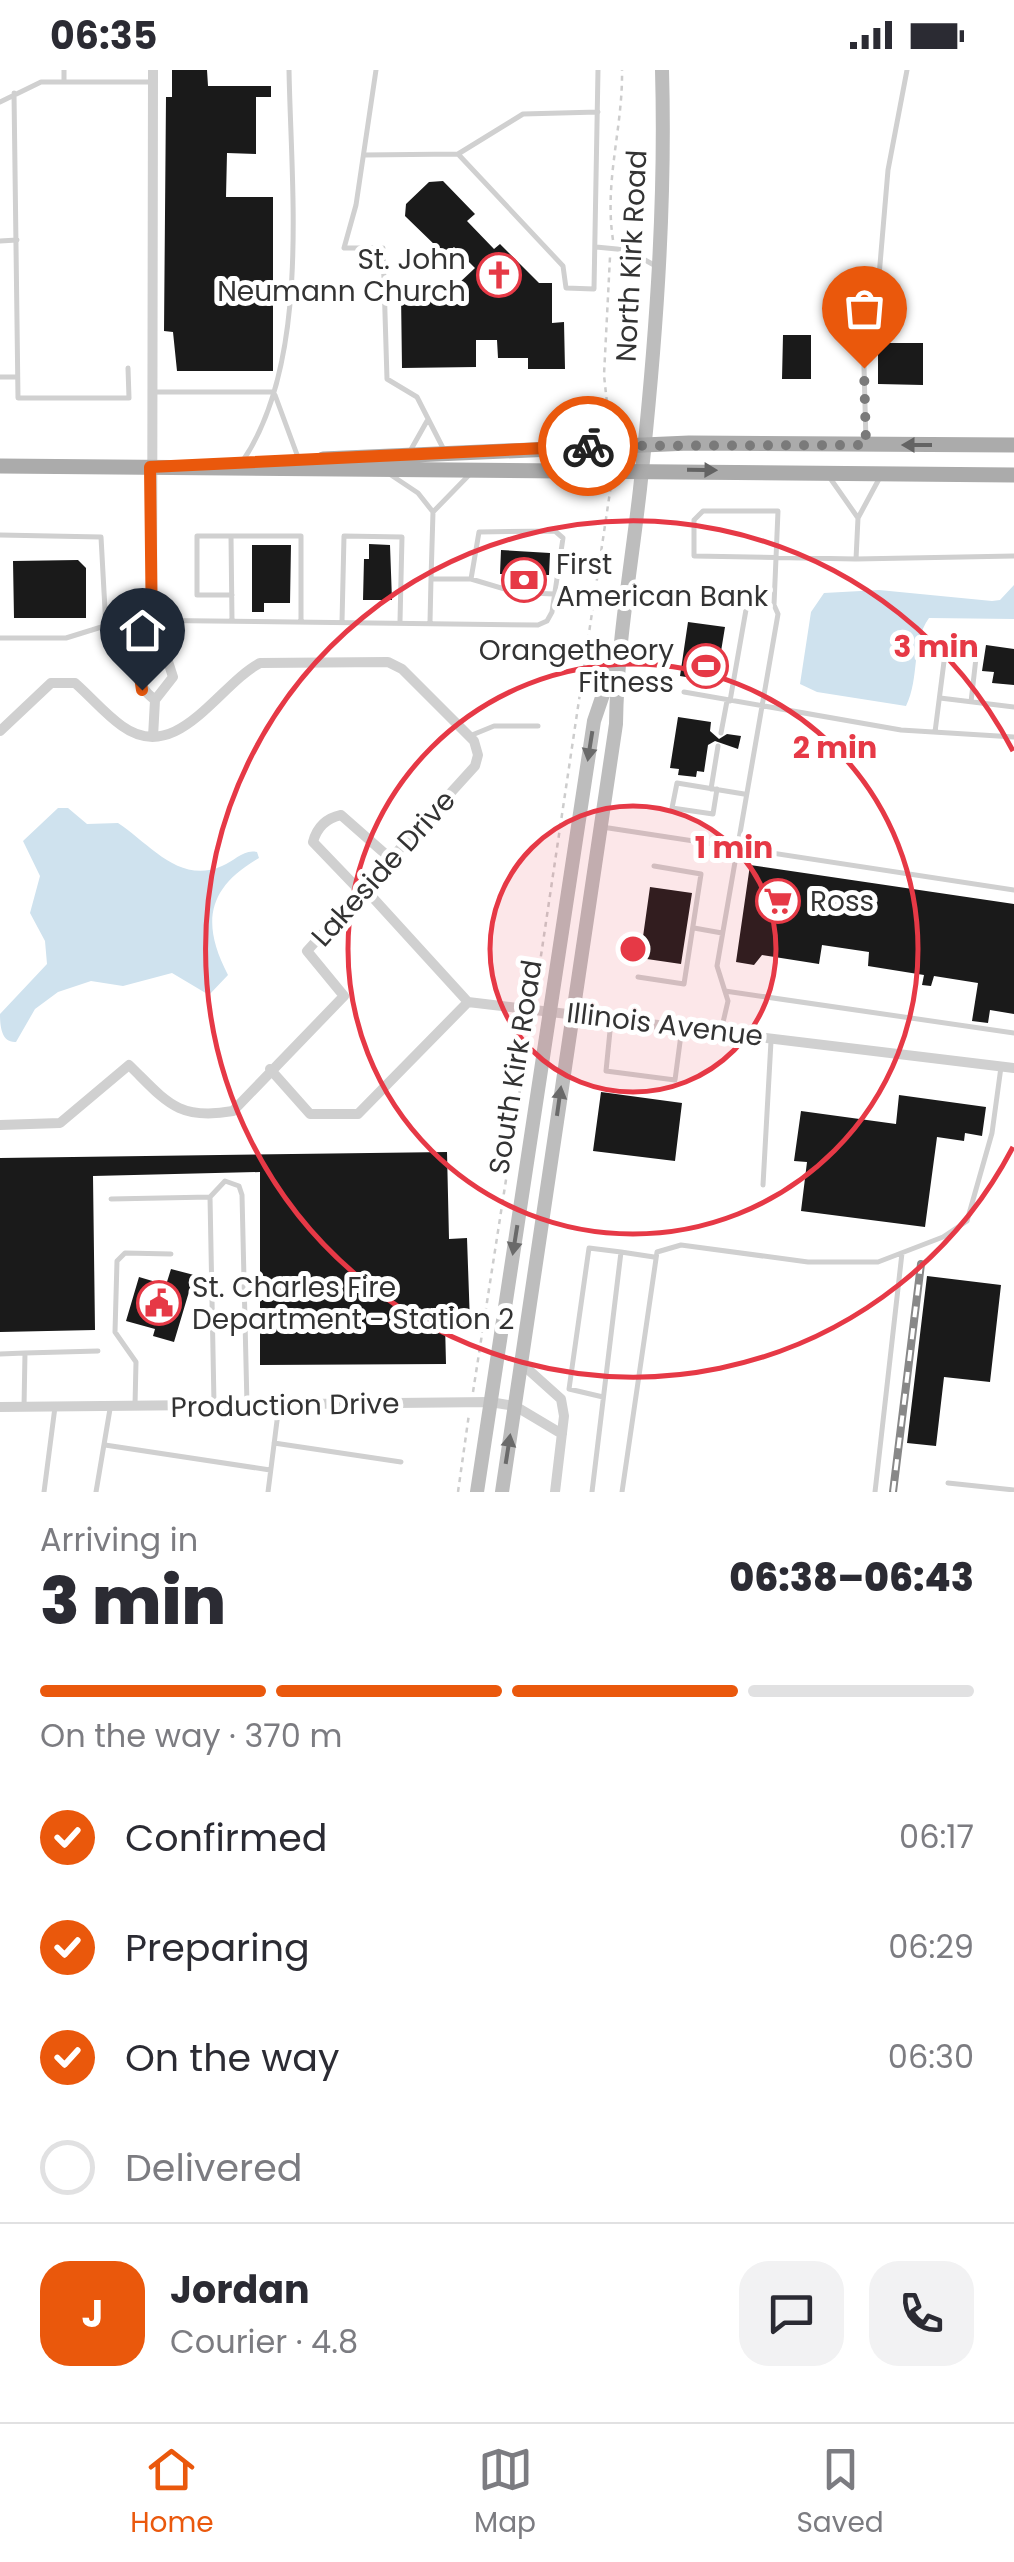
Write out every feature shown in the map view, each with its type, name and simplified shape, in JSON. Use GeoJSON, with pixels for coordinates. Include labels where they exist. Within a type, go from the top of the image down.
{"type":"FeatureCollection","features":[{"type":"Feature","properties":{"kind":"main road","name":"North Kirk Road"},"geometry":{"type":"LineString","coordinates":[[644,444],[658,267],[662,70]]}},
{"type":"Feature","properties":{"kind":"main road"},"geometry":{"type":"LineString","coordinates":[[150,467],[644,444],[1014,446]]}},
{"type":"Feature","properties":{"kind":"main road","name":"South Kirk Road"},"geometry":{"type":"LineString","coordinates":[[502,1492],[616,724],[617,653],[644,444]]}},
{"type":"Feature","properties":{"kind":"main road"},"geometry":{"type":"LineString","coordinates":[[0,466],[642,469],[1014,476]]}},
{"type":"Feature","properties":{"kind":"main road","name":"South Kirk Road"},"geometry":{"type":"LineString","coordinates":[[477,1492],[594,721],[617,653]]}},
{"type":"Feature","properties":{"kind":"street"},"geometry":{"type":"LineString","coordinates":[[153,76],[152,638],[136,672],[139,686],[155,700]]}},
{"type":"Feature","properties":{"kind":"street"},"geometry":{"type":"LineString","coordinates":[[152,638],[164,648],[172,677],[155,700],[153,737]]}},
{"type":"Feature","properties":{"kind":"street"},"geometry":{"type":"LineString","coordinates":[[0,731],[52,683],[75,684],[125,728],[153,737],[184,730],[260,663],[388,662],[402,668],[470,736]]}},
{"type":"Feature","properties":{"kind":"street","name":"Lakeside Drive"},"geometry":{"type":"LineString","coordinates":[[0,1124],[60,1122],[129,1065],[171,1106],[188,1115],[233,1112],[344,996],[307,951],[475,766],[478,755],[470,736]]}},
{"type":"Feature","properties":{"kind":"street"},"geometry":{"type":"LineString","coordinates":[[270,1069],[310,1114],[358,1114],[468,1002],[314,842],[316,832],[330,818],[341,815],[391,859]]}},
{"type":"Feature","properties":{"kind":"street","name":"Illinois Avenue"},"geometry":{"type":"LineString","coordinates":[[468,1002],[1008,1067]]}},
{"type":"Feature","properties":{"kind":"street"},"geometry":{"type":"LineString","coordinates":[[521,1363],[530,1376],[561,1399],[562,1434],[555,1492]]}},
{"type":"Feature","properties":{"kind":"street","name":"Production Drive"},"geometry":{"type":"LineString","coordinates":[[0,1407],[490,1402],[515,1406],[562,1434]]}},
{"type":"Feature","properties":{"kind":"lane"},"geometry":{"type":"LineString","coordinates":[[64,70],[64,82]]}},
{"type":"Feature","properties":{"kind":"lane"},"geometry":{"type":"LineString","coordinates":[[242,462],[261,433],[274,392],[293,267],[289,70]]}},
{"type":"Feature","properties":{"kind":"lane"},"geometry":{"type":"LineString","coordinates":[[376,70],[356,205],[344,248],[382,248],[387,379],[416,397],[446,453]]}},
{"type":"Feature","properties":{"kind":"lane"},"geometry":{"type":"LineString","coordinates":[[458,154],[563,266],[566,288],[594,289],[598,70]]}},
{"type":"Feature","properties":{"kind":"lane"},"geometry":{"type":"LineString","coordinates":[[866,445],[863,330],[878,288],[888,170],[908,70]]}},
{"type":"Feature","properties":{"kind":"lane"},"geometry":{"type":"LineString","coordinates":[[0,102],[41,82],[153,76]]}},
{"type":"Feature","properties":{"kind":"lane"},"geometry":{"type":"LineString","coordinates":[[14,93],[18,398],[129,398],[128,368]]}},
{"type":"Feature","properties":{"kind":"lane"},"geometry":{"type":"LineString","coordinates":[[364,155],[458,154],[523,114],[598,112]]}},
{"type":"Feature","properties":{"kind":"lane"},"geometry":{"type":"LineString","coordinates":[[0,241],[18,240]]}},
{"type":"Feature","properties":{"kind":"lane"},"geometry":{"type":"LineString","coordinates":[[596,248],[628,250],[658,267]]}},
{"type":"Feature","properties":{"kind":"lane"},"geometry":{"type":"LineString","coordinates":[[0,377],[18,377]]}},
{"type":"Feature","properties":{"kind":"lane"},"geometry":{"type":"LineString","coordinates":[[150,392],[274,392]]}},
{"type":"Feature","properties":{"kind":"lane"},"geometry":{"type":"LineString","coordinates":[[274,392],[299,460]]}},
{"type":"Feature","properties":{"kind":"lane"},"geometry":{"type":"LineString","coordinates":[[408,455],[427,421]]}},
{"type":"Feature","properties":{"kind":"lane"},"geometry":{"type":"LineString","coordinates":[[430,622],[433,512],[442,497],[477,468]]}},
{"type":"Feature","properties":{"kind":"lane"},"geometry":{"type":"LineString","coordinates":[[380,469],[418,492],[433,512]]}},
{"type":"Feature","properties":{"kind":"lane"},"geometry":{"type":"LineString","coordinates":[[824,472],[841,488],[858,518]]}},
{"type":"Feature","properties":{"kind":"lane"},"geometry":{"type":"LineString","coordinates":[[856,559],[858,518],[884,473]]}},
{"type":"Feature","properties":{"kind":"lane"},"geometry":{"type":"LineString","coordinates":[[722,1032],[728,1001],[717,966],[778,614],[774,605],[776,558],[778,510],[703,510],[694,520],[694,556],[776,558],[856,559],[1014,556]]}},
{"type":"Feature","properties":{"kind":"lane"},"geometry":{"type":"LineString","coordinates":[[736,510],[736,522]]}},
{"type":"Feature","properties":{"kind":"lane"},"geometry":{"type":"LineString","coordinates":[[756,510],[756,522]]}},
{"type":"Feature","properties":{"kind":"lane"},"geometry":{"type":"LineString","coordinates":[[716,511],[716,522]]}},
{"type":"Feature","properties":{"kind":"lane"},"geometry":{"type":"LineString","coordinates":[[0,638],[66,638],[124,620],[544,624],[554,594],[563,538],[555,532],[479,532],[472,579]]}},
{"type":"Feature","properties":{"kind":"lane"},"geometry":{"type":"LineString","coordinates":[[0,535],[101,537],[106,628]]}},
{"type":"Feature","properties":{"kind":"lane"},"geometry":{"type":"LineString","coordinates":[[232,595],[197,595],[196,536],[301,536],[302,622]]}},
{"type":"Feature","properties":{"kind":"lane"},"geometry":{"type":"LineString","coordinates":[[232,536],[232,621]]}},
{"type":"Feature","properties":{"kind":"lane"},"geometry":{"type":"LineString","coordinates":[[342,622],[344,536],[402,538],[400,622]]}},
{"type":"Feature","properties":{"kind":"lane"},"geometry":{"type":"LineString","coordinates":[[716,547],[716,556]]}},
{"type":"Feature","properties":{"kind":"lane"},"geometry":{"type":"LineString","coordinates":[[736,548],[736,557]]}},
{"type":"Feature","properties":{"kind":"lane"},"geometry":{"type":"LineString","coordinates":[[756,548],[756,557]]}},
{"type":"Feature","properties":{"kind":"lane"},"geometry":{"type":"LineString","coordinates":[[431,579],[472,579],[515,592]]}},
{"type":"Feature","properties":{"kind":"lane"},"geometry":{"type":"LineString","coordinates":[[530,593],[554,594]]}},
{"type":"Feature","properties":{"kind":"lane"},"geometry":{"type":"LineString","coordinates":[[706,602],[774,605]]}},
{"type":"Feature","properties":{"kind":"lane"},"geometry":{"type":"LineString","coordinates":[[721,733],[748,604]]}},
{"type":"Feature","properties":{"kind":"lane"},"geometry":{"type":"LineString","coordinates":[[935,732],[946,646],[977,650],[971,702]]}},
{"type":"Feature","properties":{"kind":"lane"},"geometry":{"type":"LineString","coordinates":[[684,692],[759,707],[935,732],[1014,738]]}},
{"type":"Feature","properties":{"kind":"lane"},"geometry":{"type":"LineString","coordinates":[[940,698],[1014,707]]}},
{"type":"Feature","properties":{"kind":"lane"},"geometry":{"type":"LineString","coordinates":[[470,736],[494,726],[538,726]]}},
{"type":"Feature","properties":{"kind":"lane"},"geometry":{"type":"LineString","coordinates":[[718,746],[714,789],[713,814],[672,808],[677,783],[714,789],[744,794]]}},
{"type":"Feature","properties":{"kind":"lane"},"geometry":{"type":"LineString","coordinates":[[600,827],[1014,890]]}},
{"type":"Feature","properties":{"kind":"lane"},"geometry":{"type":"LineString","coordinates":[[638,977],[684,984],[694,928],[701,874],[654,866]]}},
{"type":"Feature","properties":{"kind":"lane"},"geometry":{"type":"LineString","coordinates":[[694,928],[722,933]]}},
{"type":"Feature","properties":{"kind":"lane"},"geometry":{"type":"LineString","coordinates":[[725,991],[1014,1033]]}},
{"type":"Feature","properties":{"kind":"lane"},"geometry":{"type":"LineString","coordinates":[[611,1018],[606,1071],[675,1080],[682,1026]]}},
{"type":"Feature","properties":{"kind":"lane"},"geometry":{"type":"LineString","coordinates":[[762,1185],[772,1038]]}},
{"type":"Feature","properties":{"kind":"lane"},"geometry":{"type":"LineString","coordinates":[[622,1492],[654,1257],[664,1249],[681,1245],[808,1262],[878,1262],[943,1237],[967,1220],[1008,1067]]}},
{"type":"Feature","properties":{"kind":"lane"},"geometry":{"type":"LineString","coordinates":[[214,1406],[210,1197],[225,1181],[239,1186],[242,1196],[247,1406]]}},
{"type":"Feature","properties":{"kind":"lane"},"geometry":{"type":"LineString","coordinates":[[111,1198],[210,1197]]}},
{"type":"Feature","properties":{"kind":"lane"},"geometry":{"type":"LineString","coordinates":[[602,1398],[570,1389],[589,1248],[654,1257]]}},
{"type":"Feature","properties":{"kind":"lane"},"geometry":{"type":"LineString","coordinates":[[592,1492],[621,1252]]}},
{"type":"Feature","properties":{"kind":"lane"},"geometry":{"type":"LineString","coordinates":[[875,1492],[902,1252]]}},
{"type":"Feature","properties":{"kind":"lane"},"geometry":{"type":"LineString","coordinates":[[135,1408],[136,1362],[114,1332],[117,1261],[125,1254],[171,1254]]}},
{"type":"Feature","properties":{"kind":"lane"},"geometry":{"type":"LineString","coordinates":[[0,1354],[98,1351]]}},
{"type":"Feature","properties":{"kind":"lane"},"geometry":{"type":"LineString","coordinates":[[24,1407],[25,1354]]}},
{"type":"Feature","properties":{"kind":"lane"},"geometry":{"type":"LineString","coordinates":[[268,1492],[279,1405]]}},
{"type":"Feature","properties":{"kind":"lane"},"geometry":{"type":"LineString","coordinates":[[44,1492],[56,1407]]}},
{"type":"Feature","properties":{"kind":"lane"},"geometry":{"type":"LineString","coordinates":[[96,1492],[110,1408]]}},
{"type":"Feature","properties":{"kind":"lane"},"geometry":{"type":"LineString","coordinates":[[274,1442],[401,1462]]}},
{"type":"Feature","properties":{"kind":"lane"},"geometry":{"type":"LineString","coordinates":[[105,1445],[270,1470]]}},
{"type":"Feature","properties":{"kind":"lane"},"geometry":{"type":"LineString","coordinates":[[948,1482],[1014,1490]]}},
{"type":"Feature","properties":{"kind":"path"},"geometry":{"type":"LineString","coordinates":[[458,1492],[611,498]]}},
{"type":"Feature","properties":{"kind":"water"},"geometry":{"type":"Polygon","coordinates":[[[1014,585],[1014,619],[929,618],[920,638],[906,706],[817,692],[800,684],[811,612],[824,593],[879,590],[992,601],[1000,600],[1014,585]]]}},
{"type":"Feature","properties":{"kind":"water"},"geometry":{"type":"Polygon","coordinates":[[[58,808],[68,808],[87,824],[118,823],[165,859],[192,870],[222,866],[247,852],[257,852],[259,858],[228,882],[214,908],[214,939],[228,975],[209,995],[172,973],[123,986],[91,981],[58,992],[35,1009],[16,1042],[7,1040],[0,1014],[47,964],[45,941],[30,913],[40,876],[23,841],[58,808]]]}},
{"type":"Feature","properties":{"kind":"building"},"geometry":{"type":"Polygon","coordinates":[[[172,70],[207,70],[208,86],[271,86],[271,97],[256,97],[256,154],[227,153],[226,197],[273,197],[273,371],[177,371],[173,332],[164,331],[166,97],[172,97],[172,70]]]}},
{"type":"Feature","properties":{"kind":"building","name":"St. John Neumann Church"},"geometry":{"type":"Polygon","coordinates":[[[443,181],[475,214],[467,221],[494,249],[500,244],[539,283],[552,283],[552,323],[564,322],[565,369],[528,369],[528,358],[498,358],[497,340],[476,340],[476,367],[402,368],[401,294],[468,293],[458,284],[475,268],[454,247],[447,253],[439,249],[405,216],[406,204],[429,182],[443,181]]]}},
{"type":"Feature","properties":{"kind":"building"},"geometry":{"type":"Polygon","coordinates":[[[783,335],[811,335],[811,379],[782,379],[783,335]]]}},
{"type":"Feature","properties":{"kind":"building"},"geometry":{"type":"Polygon","coordinates":[[[878,343],[923,343],[923,385],[878,384],[878,343]]]}},
{"type":"Feature","properties":{"kind":"building"},"geometry":{"type":"Polygon","coordinates":[[[369,544],[390,545],[392,600],[363,600],[364,559],[369,559],[369,544]]]}},
{"type":"Feature","properties":{"kind":"building"},"geometry":{"type":"Polygon","coordinates":[[[252,545],[291,545],[290,603],[264,603],[264,612],[252,612],[252,545]]]}},
{"type":"Feature","properties":{"kind":"building","name":"First American Bank"},"geometry":{"type":"Polygon","coordinates":[[[501,550],[550,553],[549,575],[542,575],[525,591],[530,600],[515,600],[521,590],[506,574],[500,574],[501,550]]]}},
{"type":"Feature","properties":{"kind":"building"},"geometry":{"type":"Polygon","coordinates":[[[78,560],[86,568],[86,618],[14,618],[13,561],[78,560]]]}},
{"type":"Feature","properties":{"kind":"building"},"geometry":{"type":"Polygon","coordinates":[[[688,622],[725,627],[716,682],[680,676],[688,622]]]}},
{"type":"Feature","properties":{"kind":"building"},"geometry":{"type":"Polygon","coordinates":[[[986,645],[1014,649],[1014,685],[992,683],[994,672],[982,671],[986,645]]]}},
{"type":"Feature","properties":{"kind":"building"},"geometry":{"type":"Polygon","coordinates":[[[678,717],[711,722],[710,731],[719,739],[727,734],[741,736],[738,749],[715,741],[708,745],[704,772],[697,771],[696,777],[678,775],[679,769],[670,768],[678,717]]]}},
{"type":"Feature","properties":{"kind":"building"},"geometry":{"type":"Polygon","coordinates":[[[750,865],[1014,904],[1014,1014],[990,1010],[988,1023],[972,1021],[978,983],[934,976],[931,986],[922,985],[924,975],[868,966],[869,952],[822,945],[819,964],[762,955],[754,965],[736,962],[750,865]]]}},
{"type":"Feature","properties":{"kind":"building"},"geometry":{"type":"Polygon","coordinates":[[[650,887],[692,893],[681,964],[640,958],[650,887]]]}},
{"type":"Feature","properties":{"kind":"building"},"geometry":{"type":"Polygon","coordinates":[[[601,1092],[682,1103],[675,1161],[593,1151],[601,1092]]]}},
{"type":"Feature","properties":{"kind":"building"},"geometry":{"type":"Polygon","coordinates":[[[899,1095],[986,1107],[982,1136],[965,1133],[964,1141],[937,1137],[925,1227],[801,1211],[807,1162],[794,1161],[801,1111],[896,1124],[899,1095]]]}},
{"type":"Feature","properties":{"kind":"building"},"geometry":{"type":"Polygon","coordinates":[[[447,1152],[449,1239],[467,1238],[470,1323],[445,1323],[446,1364],[260,1365],[260,1172],[93,1176],[95,1330],[0,1332],[0,1158],[447,1152]]]}},
{"type":"Feature","properties":{"kind":"building","name":"St. Charles Fire Department - Station 2"},"geometry":{"type":"Polygon","coordinates":[[[171,1269],[194,1275],[174,1342],[153,1336],[155,1329],[126,1321],[139,1277],[166,1285],[171,1269]]]}},
{"type":"Feature","properties":{"kind":"building"},"geometry":{"type":"Polygon","coordinates":[[[927,1276],[1001,1285],[990,1382],[944,1377],[936,1446],[907,1443],[927,1276]]]}},
{"type":"Feature","properties":{"kind":"railway"},"geometry":{"type":"LineString","coordinates":[[893,1492],[921,1264]]}},
{"type":"Feature","properties":{"kind":"way so far"},"geometry":{"type":"LineString","coordinates":[[588,446],[866,445],[864,368]]}},
{"type":"Feature","properties":{"kind":"place","name":"St. John Neumann Church"},"geometry":{"type":"Point","coordinates":[499,275]}},
{"type":"Feature","properties":{"kind":"place","name":"First American Bank"},"geometry":{"type":"Point","coordinates":[524,580]}},
{"type":"Feature","properties":{"kind":"place","name":"Orangetheory Fitness"},"geometry":{"type":"Point","coordinates":[706,666]}},
{"type":"Feature","properties":{"kind":"place","name":"Ross"},"geometry":{"type":"Point","coordinates":[778,901]}},
{"type":"Feature","properties":{"kind":"place","name":"St. Charles Fire Department - Station 2"},"geometry":{"type":"Point","coordinates":[159,1303]}},
{"type":"Feature","properties":{"kind":"route"},"geometry":{"type":"LineString","coordinates":[[142,690],[136,672],[152,638],[150,467],[588,446]]}}]}
